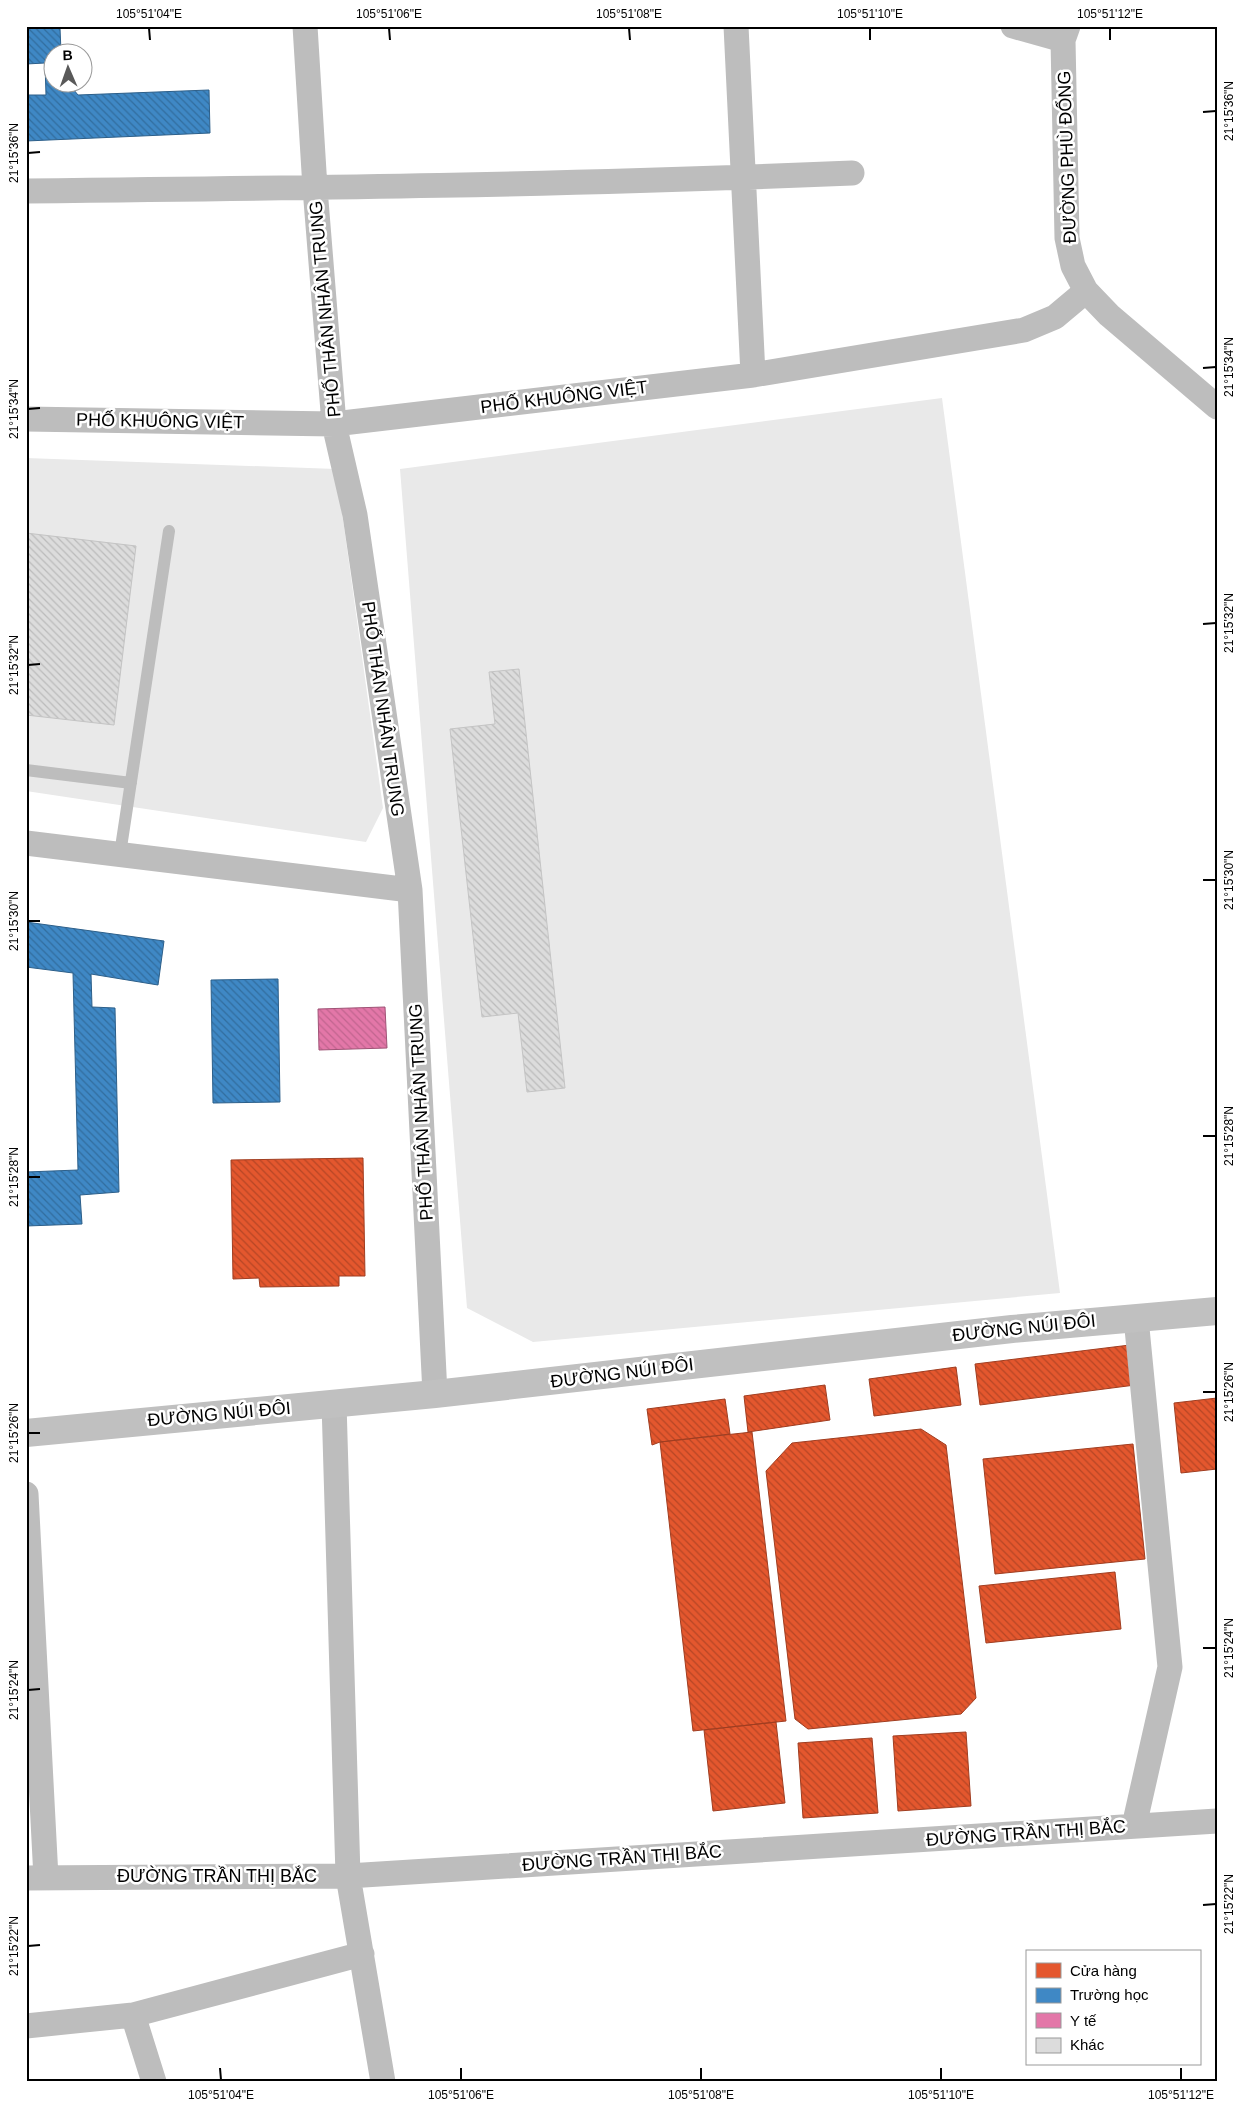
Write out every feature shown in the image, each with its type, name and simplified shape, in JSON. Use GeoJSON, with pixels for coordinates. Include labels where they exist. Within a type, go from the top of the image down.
{"type":"FeatureCollection","features":[{"type":"Feature","properties":{"kind":"main road","name":"ĐƯỜNG NÚI ĐÔI"},"geometry":{"type":"LineString","coordinates":[[26,1433],[435,1394],[1012,1328],[1217,1311]]}},
{"type":"Feature","properties":{"kind":"street","name":"PHỐ THÂN NHÂN TRUNG"},"geometry":{"type":"LineString","coordinates":[[306,26],[315,188],[334,424],[355,515],[410,890],[435,1394]]}},
{"type":"Feature","properties":{"kind":"street"},"geometry":{"type":"LineString","coordinates":[[736,26],[753,375]]}},
{"type":"Feature","properties":{"kind":"street"},"geometry":{"type":"LineString","coordinates":[[1013,26],[1066,33]]}},
{"type":"Feature","properties":{"kind":"street","name":"ĐƯỜNG PHÙ ĐỔNG"},"geometry":{"type":"LineString","coordinates":[[1066,33],[1067,238],[1073,266],[1086,291],[1109,315],[1217,407]]}},
{"type":"Feature","properties":{"kind":"street"},"geometry":{"type":"LineString","coordinates":[[26,191],[315,188],[852,173]]}},
{"type":"Feature","properties":{"kind":"street","name":"PHỐ KHUÔNG VIỆT"},"geometry":{"type":"LineString","coordinates":[[26,419],[334,424],[753,375],[1024,330],[1055,317],[1086,291]]}},
{"type":"Feature","properties":{"kind":"street"},"geometry":{"type":"LineString","coordinates":[[26,844],[410,890]]}},
{"type":"Feature","properties":{"kind":"street"},"geometry":{"type":"LineString","coordinates":[[1134,1826],[1170,1667],[1136,1318]]}},
{"type":"Feature","properties":{"kind":"street"},"geometry":{"type":"LineString","coordinates":[[334,1403],[348,1876],[383,2082]]}},
{"type":"Feature","properties":{"kind":"street"},"geometry":{"type":"LineString","coordinates":[[26,1494],[36,1878]]}},
{"type":"Feature","properties":{"kind":"street","name":"ĐƯỜNG TRẦN THỊ BẮC"},"geometry":{"type":"LineString","coordinates":[[36,1878],[348,1876],[1217,1821]]}},
{"type":"Feature","properties":{"kind":"street"},"geometry":{"type":"LineString","coordinates":[[26,2026],[133,2015],[362,1954]]}},
{"type":"Feature","properties":{"kind":"street"},"geometry":{"type":"LineString","coordinates":[[133,2015],[154,2082]]}},
{"type":"Feature","properties":{"kind":"lane"},"geometry":{"type":"LineString","coordinates":[[120,854],[169,531]]}},
{"type":"Feature","properties":{"kind":"lane"},"geometry":{"type":"LineString","coordinates":[[26,770],[130,783]]}},
{"type":"Feature","properties":{"kind":"shaded area"},"geometry":{"type":"Polygon","coordinates":[[[942,398],[1060,1293],[533,1342],[467,1308],[400,469],[942,398]]]}},
{"type":"Feature","properties":{"kind":"shaded area"},"geometry":{"type":"Polygon","coordinates":[[[26,458],[336,469],[383,808],[366,842],[26,791],[26,458]]]}},
{"type":"Feature","properties":{"kind":"building: Cửa hàng"},"geometry":{"type":"Polygon","coordinates":[[[363,1158],[365,1276],[339,1276],[339,1286],[260,1287],[259,1278],[233,1279],[231,1160],[363,1158]]]}},
{"type":"Feature","properties":{"kind":"building: Cửa hàng"},"geometry":{"type":"Polygon","coordinates":[[[1138,1344],[1143,1384],[980,1405],[975,1364],[1138,1344]]]}},
{"type":"Feature","properties":{"kind":"building: Cửa hàng"},"geometry":{"type":"Polygon","coordinates":[[[956,1367],[961,1405],[874,1416],[869,1379],[956,1367]]]}},
{"type":"Feature","properties":{"kind":"building: Cửa hàng"},"geometry":{"type":"Polygon","coordinates":[[[825,1385],[830,1420],[748,1432],[744,1396],[825,1385]]]}},
{"type":"Feature","properties":{"kind":"building: Cửa hàng"},"geometry":{"type":"Polygon","coordinates":[[[1217,1398],[1217,1469],[1181,1473],[1174,1403],[1217,1398]]]}},
{"type":"Feature","properties":{"kind":"building: Cửa hàng"},"geometry":{"type":"Polygon","coordinates":[[[725,1399],[730,1434],[660,1442],[652,1445],[647,1409],[725,1399]]]}},
{"type":"Feature","properties":{"kind":"building: Cửa hàng"},"geometry":{"type":"Polygon","coordinates":[[[921,1429],[946,1445],[976,1698],[961,1714],[808,1729],[795,1719],[766,1471],[792,1443],[921,1429]]]}},
{"type":"Feature","properties":{"kind":"building: Cửa hàng"},"geometry":{"type":"Polygon","coordinates":[[[752,1432],[786,1721],[693,1731],[660,1442],[752,1432]]]}},
{"type":"Feature","properties":{"kind":"building: Cửa hàng"},"geometry":{"type":"Polygon","coordinates":[[[1133,1444],[1145,1559],[995,1574],[983,1459],[1133,1444]]]}},
{"type":"Feature","properties":{"kind":"building: Cửa hàng"},"geometry":{"type":"Polygon","coordinates":[[[1115,1572],[1121,1629],[986,1643],[979,1586],[1115,1572]]]}},
{"type":"Feature","properties":{"kind":"building: Cửa hàng"},"geometry":{"type":"Polygon","coordinates":[[[776,1722],[785,1803],[713,1811],[704,1730],[776,1722]]]}},
{"type":"Feature","properties":{"kind":"building: Cửa hàng"},"geometry":{"type":"Polygon","coordinates":[[[966,1732],[971,1806],[898,1811],[893,1736],[966,1732]]]}},
{"type":"Feature","properties":{"kind":"building: Cửa hàng"},"geometry":{"type":"Polygon","coordinates":[[[872,1738],[878,1813],[803,1818],[798,1743],[872,1738]]]}},
{"type":"Feature","properties":{"kind":"building: Trường học"},"geometry":{"type":"Polygon","coordinates":[[[26,26],[69,26],[60,28],[61,42],[42,42],[42,63],[26,64],[26,26]]]}},
{"type":"Feature","properties":{"kind":"building: Trường học"},"geometry":{"type":"Polygon","coordinates":[[[209,90],[210,133],[26,141],[26,95],[46,95],[46,92],[76,92],[78,95],[209,90]]]}},
{"type":"Feature","properties":{"kind":"building: Trường học"},"geometry":{"type":"Polygon","coordinates":[[[26,922],[164,941],[158,985],[91,974],[92,1007],[115,1008],[119,1192],[80,1195],[82,1224],[26,1226],[26,1172],[78,1170],[73,973],[26,967],[26,922]]]}},
{"type":"Feature","properties":{"kind":"building: Trường học"},"geometry":{"type":"Polygon","coordinates":[[[278,979],[280,1102],[213,1103],[211,980],[278,979]]]}},
{"type":"Feature","properties":{"kind":"building: Y tế"},"geometry":{"type":"Polygon","coordinates":[[[385,1007],[387,1048],[319,1050],[318,1009],[385,1007]]]}},
{"type":"Feature","properties":{"kind":"building: Khác"},"geometry":{"type":"Polygon","coordinates":[[[26,533],[136,546],[114,725],[26,715],[26,533]]]}},
{"type":"Feature","properties":{"kind":"building: Khác"},"geometry":{"type":"Polygon","coordinates":[[[519,669],[565,1088],[527,1092],[518,1013],[482,1017],[450,729],[495,724],[489,672],[519,669]]]}}]}
